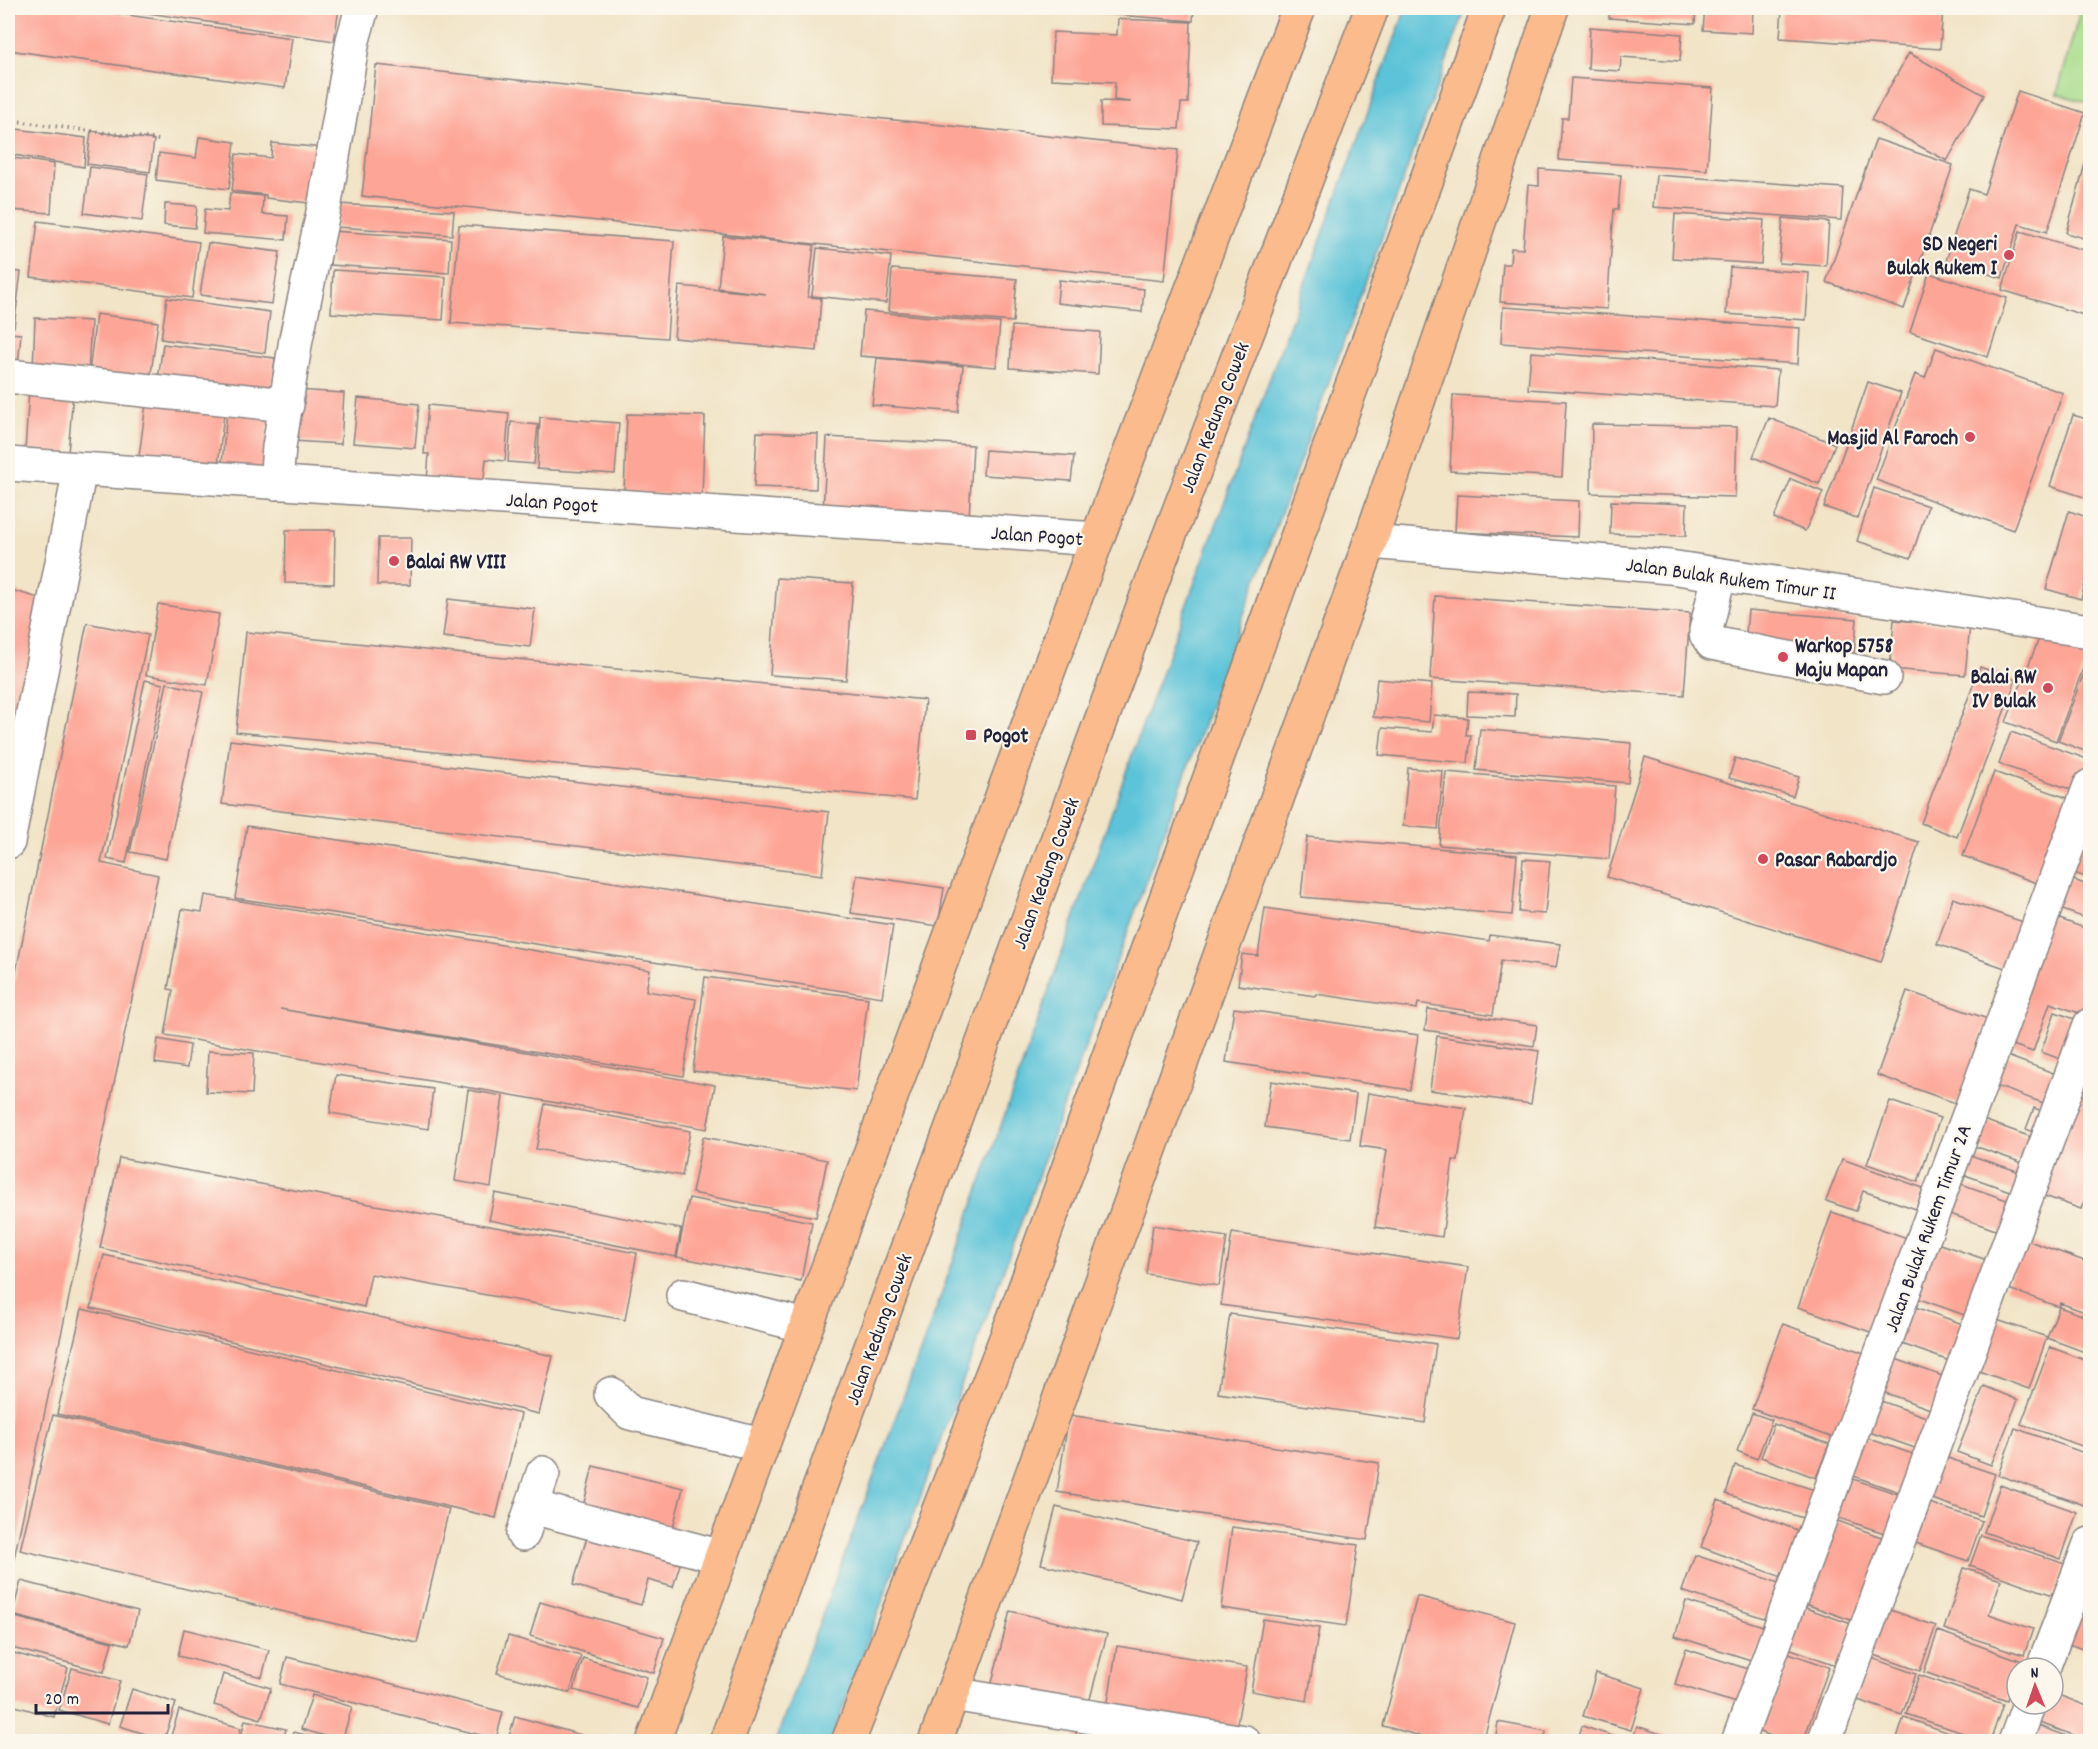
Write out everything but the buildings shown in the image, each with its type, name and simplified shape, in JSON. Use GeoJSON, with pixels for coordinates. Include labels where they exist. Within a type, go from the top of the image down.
{"type":"FeatureCollection","features":[{"type":"Feature","properties":{"kind":"main road"},"geometry":{"type":"LineString","coordinates":[[653,1742],[1097,539],[1299,8]]}},
{"type":"Feature","properties":{"kind":"main road","name":"Jalan Kedung Cowek"},"geometry":{"type":"LineString","coordinates":[[726,1742],[1159,563],[1372,8]]}},
{"type":"Feature","properties":{"kind":"main road"},"geometry":{"type":"LineString","coordinates":[[848,1742],[1014,1318],[1489,8]]}},
{"type":"Feature","properties":{"kind":"main road"},"geometry":{"type":"LineString","coordinates":[[935,1742],[1370,542],[1552,8]]}},
{"type":"Feature","properties":{"kind":"street"},"geometry":{"type":"LineString","coordinates":[[276,483],[279,447],[296,339],[325,203],[353,40],[362,8]]}},
{"type":"Feature","properties":{"kind":"street"},"geometry":{"type":"LineString","coordinates":[[8,376],[286,405]]}},
{"type":"Feature","properties":{"kind":"street","name":"Jalan Pogot"},"geometry":{"type":"LineString","coordinates":[[8,464],[1097,539]]}},
{"type":"Feature","properties":{"kind":"street"},"geometry":{"type":"LineString","coordinates":[[8,842],[80,469]]}},
{"type":"Feature","properties":{"kind":"street","name":"Jalan Bulak Rukem Timur II"},"geometry":{"type":"LineString","coordinates":[[1370,542],[1670,567],[2091,631]]}},
{"type":"Feature","properties":{"kind":"street"},"geometry":{"type":"LineString","coordinates":[[1719,574],[1706,630],[1712,643],[1884,677]]}},
{"type":"Feature","properties":{"kind":"street","name":"Jalan Bulak Rukem Timur 2A"},"geometry":{"type":"LineString","coordinates":[[1738,1742],[2091,786]]}},
{"type":"Feature","properties":{"kind":"street"},"geometry":{"type":"LineString","coordinates":[[1824,1742],[2091,1025]]}},
{"type":"Feature","properties":{"kind":"street"},"geometry":{"type":"LineString","coordinates":[[683,1295],[806,1326]]}},
{"type":"Feature","properties":{"kind":"street"},"geometry":{"type":"LineString","coordinates":[[611,1394],[630,1413],[762,1445]]}},
{"type":"Feature","properties":{"kind":"street"},"geometry":{"type":"LineString","coordinates":[[543,1473],[528,1521],[722,1557]]}},
{"type":"Feature","properties":{"kind":"street"},"geometry":{"type":"LineString","coordinates":[[2048,1656],[2091,1544]]}},
{"type":"Feature","properties":{"kind":"street"},"geometry":{"type":"LineString","coordinates":[[952,1694],[1244,1742]]}},
{"type":"Feature","properties":{"kind":"street"},"geometry":{"type":"LineString","coordinates":[[2015,1742],[2025,1716]]}},
{"type":"Feature","properties":{"kind":"path"},"geometry":{"type":"LineString","coordinates":[[8,120],[159,140]]}},
{"type":"Feature","properties":{"kind":"green space"},"geometry":{"type":"Polygon","coordinates":[[[2081,8],[2090,8],[2090,103],[2057,94],[2081,8]]]}},
{"type":"Feature","properties":{"kind":"water"},"geometry":{"type":"Polygon","coordinates":[[[1406,8],[1466,8],[831,1741],[775,1742],[939,1301],[1145,718],[1406,8]]]}},
{"type":"Feature","properties":{"kind":"place","name":"SD Negeri Bulak Rukem I"},"geometry":{"type":"Point","coordinates":[2009,255]}},
{"type":"Feature","properties":{"kind":"place","name":"Masjid Al Faroch"},"geometry":{"type":"Point","coordinates":[1970,437]}},
{"type":"Feature","properties":{"kind":"place","name":"Balai RW VIII"},"geometry":{"type":"Point","coordinates":[394,561]}},
{"type":"Feature","properties":{"kind":"place","name":"Warkop 5758 Maju Mapan"},"geometry":{"type":"Point","coordinates":[1783,657]}},
{"type":"Feature","properties":{"kind":"place","name":"Balai RW IV Bulak"},"geometry":{"type":"Point","coordinates":[2048,688]}},
{"type":"Feature","properties":{"kind":"place","name":"Pogot"},"geometry":{"type":"Point","coordinates":[971,735]}},
{"type":"Feature","properties":{"kind":"place","name":"Pasar Rabardjo"},"geometry":{"type":"Point","coordinates":[1763,859]}}]}
